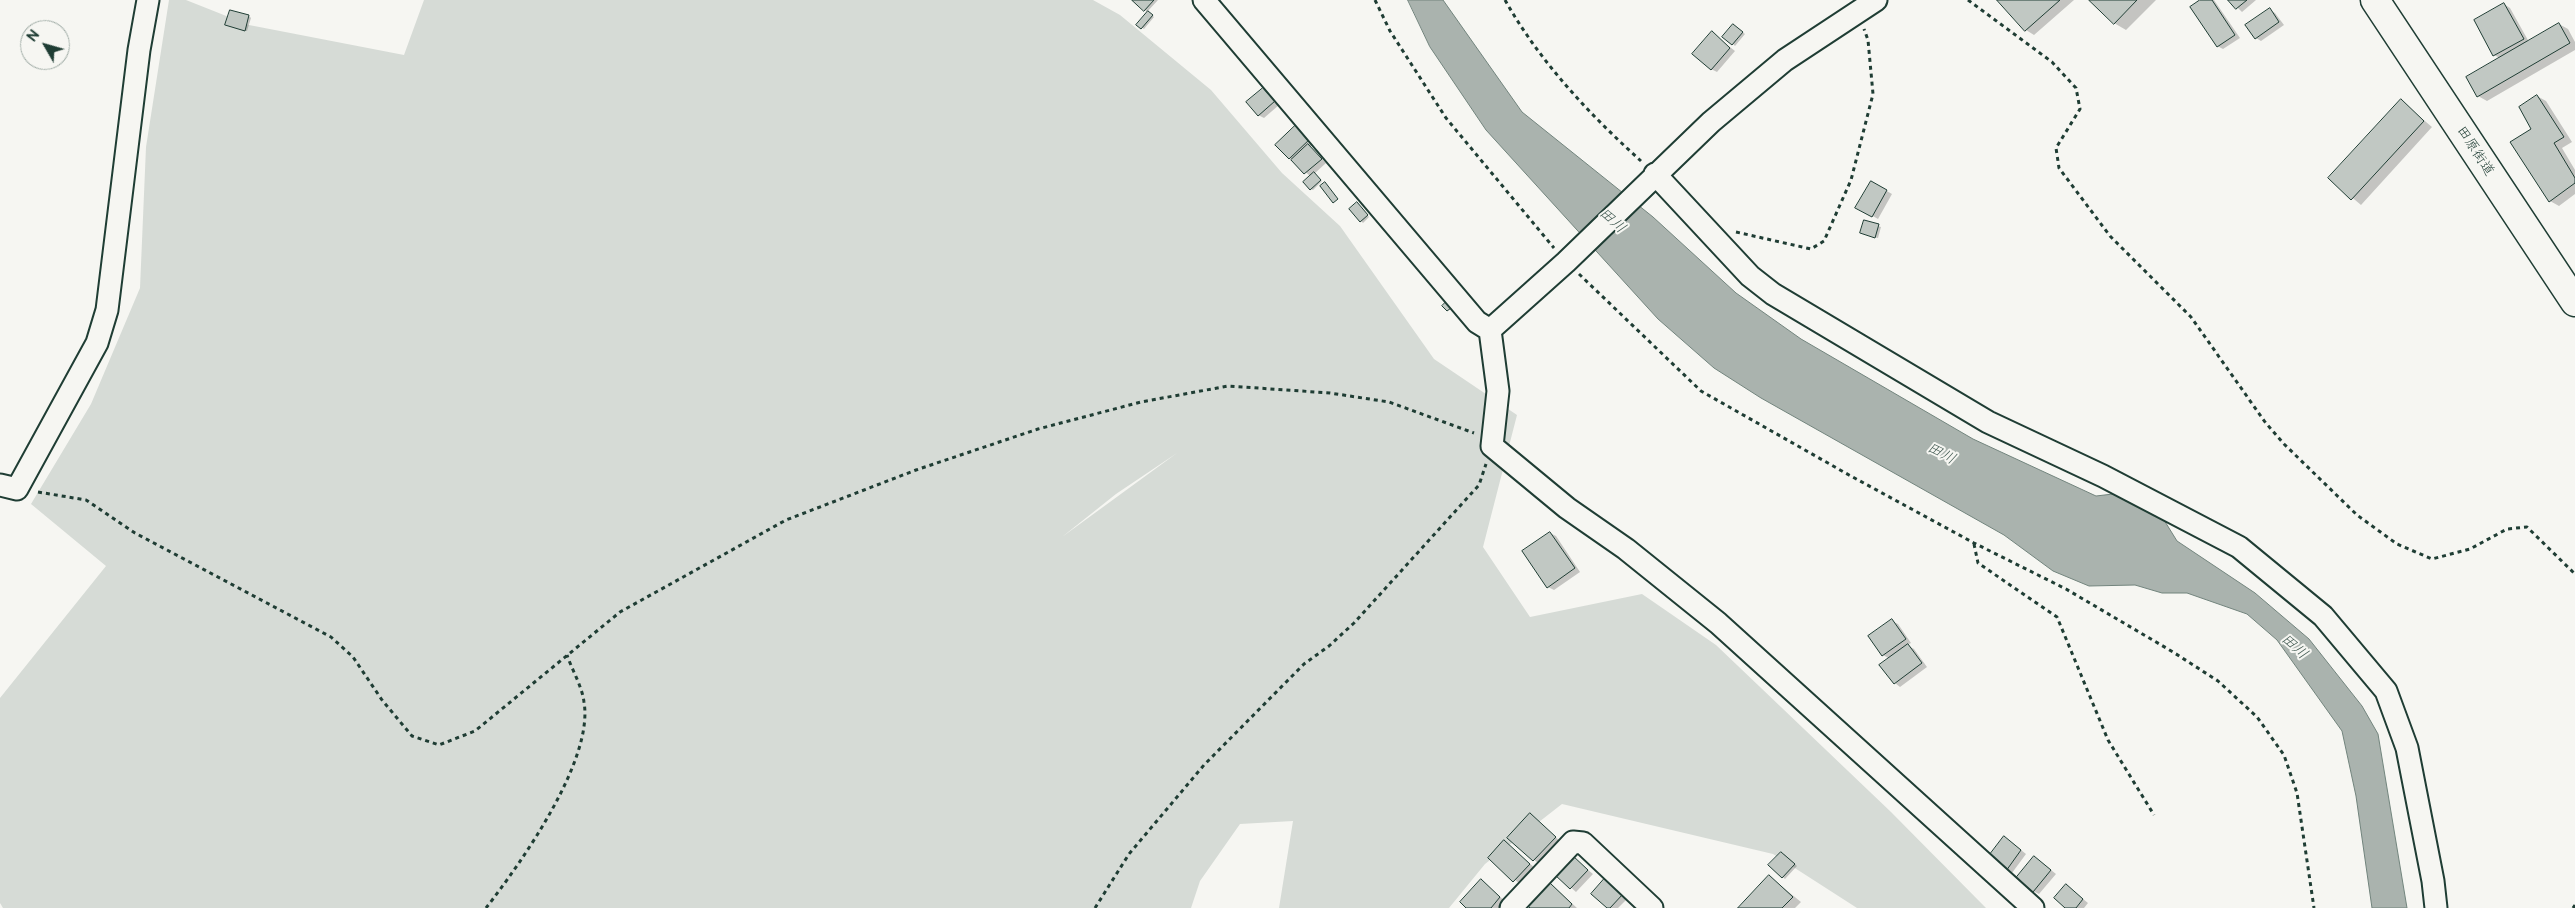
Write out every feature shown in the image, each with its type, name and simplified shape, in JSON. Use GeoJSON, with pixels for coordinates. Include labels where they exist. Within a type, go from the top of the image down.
{"type":"FeatureCollection","features":[{"type":"Feature","properties":{"kind":"main road","name":"田原街道"},"geometry":{"type":"LineString","coordinates":[[2375,0],[2575,302]]}},
{"type":"Feature","properties":{"kind":"street"},"geometry":{"type":"LineString","coordinates":[[9,487],[97,343],[107,310],[139,50],[148,0]]}},
{"type":"Feature","properties":{"kind":"street"},"geometry":{"type":"LineString","coordinates":[[1204,0],[1478,322],[1490,330],[1498,391],[1492,446],[1567,508],[1626,549],[1718,623],[2033,908]]}},
{"type":"Feature","properties":{"kind":"street"},"geometry":{"type":"LineString","coordinates":[[1490,330],[1566,262],[1711,122],[1785,60],[1856,6],[1876,0]]}},
{"type":"Feature","properties":{"kind":"street"},"geometry":{"type":"LineString","coordinates":[[1653,177],[1750,276],[1773,294],[1988,422],[2103,476],[2239,547],[2323,616],[2386,691],[2407,748],[2433,882],[2436,908]]}},
{"type":"Feature","properties":{"kind":"street"},"geometry":{"type":"LineString","coordinates":[[1511,908],[1573,842],[1583,843],[1646,906]]}},
{"type":"Feature","properties":{"kind":"path"},"geometry":{"type":"LineString","coordinates":[[1374,0],[1390,31],[1446,118],[1566,262],[1701,391],[1974,543],[2066,589],[2173,652],[2218,681],[2257,717],[2284,755],[2297,793],[2314,908]]}},
{"type":"Feature","properties":{"kind":"path"},"geometry":{"type":"LineString","coordinates":[[1505,0],[1548,64],[1595,119],[1653,177]]}},
{"type":"Feature","properties":{"kind":"path"},"geometry":{"type":"LineString","coordinates":[[1968,0],[2052,62],[2076,88],[2080,109],[2056,148],[2059,168],[2110,236],[2190,318],[2278,437],[2357,515],[2397,544],[2432,559],[2470,549],[2507,529],[2527,526],[2575,574]]}},
{"type":"Feature","properties":{"kind":"path"},"geometry":{"type":"LineString","coordinates":[[1699,223],[1812,249],[1824,241],[1851,180],[1873,94],[1868,40],[1856,6]]}},
{"type":"Feature","properties":{"kind":"path"},"geometry":{"type":"LineString","coordinates":[[9,487],[86,500],[144,538],[331,637],[354,657],[382,700],[412,736],[439,745],[475,731],[620,612],[786,520],[916,470],[1038,429],[1141,402],[1228,386],[1330,393],[1389,402],[1475,434],[1492,446],[1479,485],[1354,623],[1329,646],[1304,664],[1204,764],[1129,854],[1095,908]]}},
{"type":"Feature","properties":{"kind":"path"},"geometry":{"type":"LineString","coordinates":[[1974,543],[1978,563],[2057,618],[2108,740],[2154,815]]}},
{"type":"Feature","properties":{"kind":"path"},"geometry":{"type":"LineString","coordinates":[[486,908],[517,869],[569,777],[584,735],[584,702],[567,655]]}},
{"type":"Feature","properties":{"kind":"shaded area"},"geometry":{"type":"Polygon","coordinates":[[[169,0],[186,0],[249,25],[404,55],[424,0],[1093,0],[1120,15],[1211,90],[1282,173],[1340,226],[1434,359],[1517,415],[1483,547],[1530,617],[1642,594],[1716,645],[1891,812],[1986,908],[1857,908],[1773,854],[1562,804],[1485,864],[1449,908],[1279,908],[1293,821],[1240,824],[1200,881],[1191,908],[3,908],[0,903],[0,698],[106,566],[31,504],[91,404],[140,288],[146,147],[169,0]],[[1177,453],[1116,494],[1062,537],[1177,453]]]}},
{"type":"Feature","properties":{"kind":"water","name":"田川"},"geometry":{"type":"Polygon","coordinates":[[[1408,0],[1443,0],[1522,112],[1653,217],[1736,293],[1801,339],[1973,439],[2096,496],[2113,494],[2164,520],[2177,541],[2255,593],[2309,639],[2362,706],[2378,734],[2407,908],[2372,908],[2356,796],[2342,731],[2277,640],[2247,614],[2187,593],[2162,593],[2135,585],[2089,586],[2053,571],[2004,535],[1761,398],[1714,368],[1658,319],[1486,130],[1430,47],[1408,0]]]}},
{"type":"Feature","properties":{"kind":"building"},"geometry":{"type":"Polygon","coordinates":[[[1132,0],[1154,0],[1144,11],[1132,0]]]}},
{"type":"Feature","properties":{"kind":"building"},"geometry":{"type":"Polygon","coordinates":[[[1997,0],[2060,0],[2025,31],[1997,0]]]}},
{"type":"Feature","properties":{"kind":"building"},"geometry":{"type":"Polygon","coordinates":[[[2089,0],[2137,0],[2114,24],[2089,0]]]}},
{"type":"Feature","properties":{"kind":"building"},"geometry":{"type":"Polygon","coordinates":[[[2200,0],[2212,0],[2235,35],[2217,47],[2190,7],[2200,0]]]}},
{"type":"Feature","properties":{"kind":"building"},"geometry":{"type":"Polygon","coordinates":[[[2228,0],[2247,0],[2236,9],[2228,0]]]}},
{"type":"Feature","properties":{"kind":"building"},"geometry":{"type":"Polygon","coordinates":[[[2504,3],[2524,39],[2493,56],[2474,20],[2504,3]]]}},
{"type":"Feature","properties":{"kind":"building"},"geometry":{"type":"Polygon","coordinates":[[[2270,8],[2279,22],[2255,39],[2245,25],[2270,8]]]}},
{"type":"Feature","properties":{"kind":"building"},"geometry":{"type":"Polygon","coordinates":[[[230,10],[249,15],[245,31],[225,25],[230,10]]]}},
{"type":"Feature","properties":{"kind":"building"},"geometry":{"type":"Polygon","coordinates":[[[1148,11],[1153,15],[1141,29],[1136,25],[1148,11]]]}},
{"type":"Feature","properties":{"kind":"building"},"geometry":{"type":"Polygon","coordinates":[[[2559,23],[2570,43],[2477,97],[2466,77],[2559,23]]]}},
{"type":"Feature","properties":{"kind":"building"},"geometry":{"type":"Polygon","coordinates":[[[1733,24],[1743,32],[1732,45],[1722,37],[1733,24]]]}},
{"type":"Feature","properties":{"kind":"building"},"geometry":{"type":"Polygon","coordinates":[[[1712,31],[1730,48],[1711,70],[1692,54],[1712,31]]]}},
{"type":"Feature","properties":{"kind":"building"},"geometry":{"type":"Polygon","coordinates":[[[1263,88],[1275,101],[1258,116],[1246,102],[1263,88]]]}},
{"type":"Feature","properties":{"kind":"building"},"geometry":{"type":"Polygon","coordinates":[[[2537,95],[2564,137],[2554,143],[2575,178],[2575,183],[2549,202],[2510,142],[2531,129],[2519,107],[2537,95]]]}},
{"type":"Feature","properties":{"kind":"building"},"geometry":{"type":"Polygon","coordinates":[[[2401,99],[2424,121],[2351,200],[2328,178],[2401,99]]]}},
{"type":"Feature","properties":{"kind":"building"},"geometry":{"type":"Polygon","coordinates":[[[1298,123],[1312,137],[1289,159],[1275,145],[1298,123]]]}},
{"type":"Feature","properties":{"kind":"building"},"geometry":{"type":"Polygon","coordinates":[[[1308,144],[1322,159],[1304,174],[1291,160],[1308,144]]]}},
{"type":"Feature","properties":{"kind":"building"},"geometry":{"type":"Polygon","coordinates":[[[1314,172],[1321,180],[1310,190],[1303,182],[1314,172]]]}},
{"type":"Feature","properties":{"kind":"building"},"geometry":{"type":"Polygon","coordinates":[[[1871,181],[1887,190],[1872,217],[1855,208],[1871,181]]]}},
{"type":"Feature","properties":{"kind":"building"},"geometry":{"type":"Polygon","coordinates":[[[1325,182],[1338,199],[1333,203],[1320,186],[1325,182]]]}},
{"type":"Feature","properties":{"kind":"building"},"geometry":{"type":"Polygon","coordinates":[[[1357,202],[1368,215],[1360,222],[1349,209],[1357,202]]]}},
{"type":"Feature","properties":{"kind":"building"},"geometry":{"type":"Polygon","coordinates":[[[1864,220],[1879,224],[1875,238],[1860,233],[1864,220]]]}},
{"type":"Feature","properties":{"kind":"building"},"geometry":{"type":"Polygon","coordinates":[[[1446,302],[1451,308],[1447,311],[1442,306],[1446,302]]]}},
{"type":"Feature","properties":{"kind":"building"},"geometry":{"type":"Polygon","coordinates":[[[1550,532],[1575,568],[1547,588],[1522,551],[1550,532]]]}},
{"type":"Feature","properties":{"kind":"building"},"geometry":{"type":"Polygon","coordinates":[[[1892,619],[1906,639],[1882,656],[1868,636],[1892,619]]]}},
{"type":"Feature","properties":{"kind":"building"},"geometry":{"type":"Polygon","coordinates":[[[1908,644],[1922,663],[1894,684],[1879,665],[1908,644]]]}},
{"type":"Feature","properties":{"kind":"building"},"geometry":{"type":"Polygon","coordinates":[[[1530,813],[1556,837],[1533,861],[1507,838],[1530,813]]]}},
{"type":"Feature","properties":{"kind":"building"},"geometry":{"type":"Polygon","coordinates":[[[2004,836],[2021,850],[2006,871],[1988,857],[2004,836]]]}},
{"type":"Feature","properties":{"kind":"building"},"geometry":{"type":"Polygon","coordinates":[[[1504,840],[1530,864],[1513,882],[1488,858],[1504,840]]]}},
{"type":"Feature","properties":{"kind":"building"},"geometry":{"type":"Polygon","coordinates":[[[1781,852],[1795,864],[1782,878],[1768,865],[1781,852]]]}},
{"type":"Feature","properties":{"kind":"building"},"geometry":{"type":"Polygon","coordinates":[[[1572,855],[1588,870],[1570,889],[1554,874],[1572,855]]]}},
{"type":"Feature","properties":{"kind":"building"},"geometry":{"type":"Polygon","coordinates":[[[2034,856],[2051,870],[2033,892],[2016,878],[2034,856]]]}},
{"type":"Feature","properties":{"kind":"building"},"geometry":{"type":"Polygon","coordinates":[[[1769,875],[1793,897],[1782,908],[1738,908],[1769,875]]]}},
{"type":"Feature","properties":{"kind":"building"},"geometry":{"type":"Polygon","coordinates":[[[1605,878],[1623,894],[1610,908],[1607,908],[1591,894],[1605,878]]]}},
{"type":"Feature","properties":{"kind":"building"},"geometry":{"type":"Polygon","coordinates":[[[1481,879],[1500,897],[1491,908],[1466,908],[1460,902],[1481,879]]]}},
{"type":"Feature","properties":{"kind":"building"},"geometry":{"type":"Polygon","coordinates":[[[1550,883],[1572,904],[1569,908],[1530,908],[1528,906],[1550,883]]]}},
{"type":"Feature","properties":{"kind":"building"},"geometry":{"type":"Polygon","coordinates":[[[2066,884],[2083,899],[2076,908],[2065,908],[2054,898],[2066,884]]]}}]}
